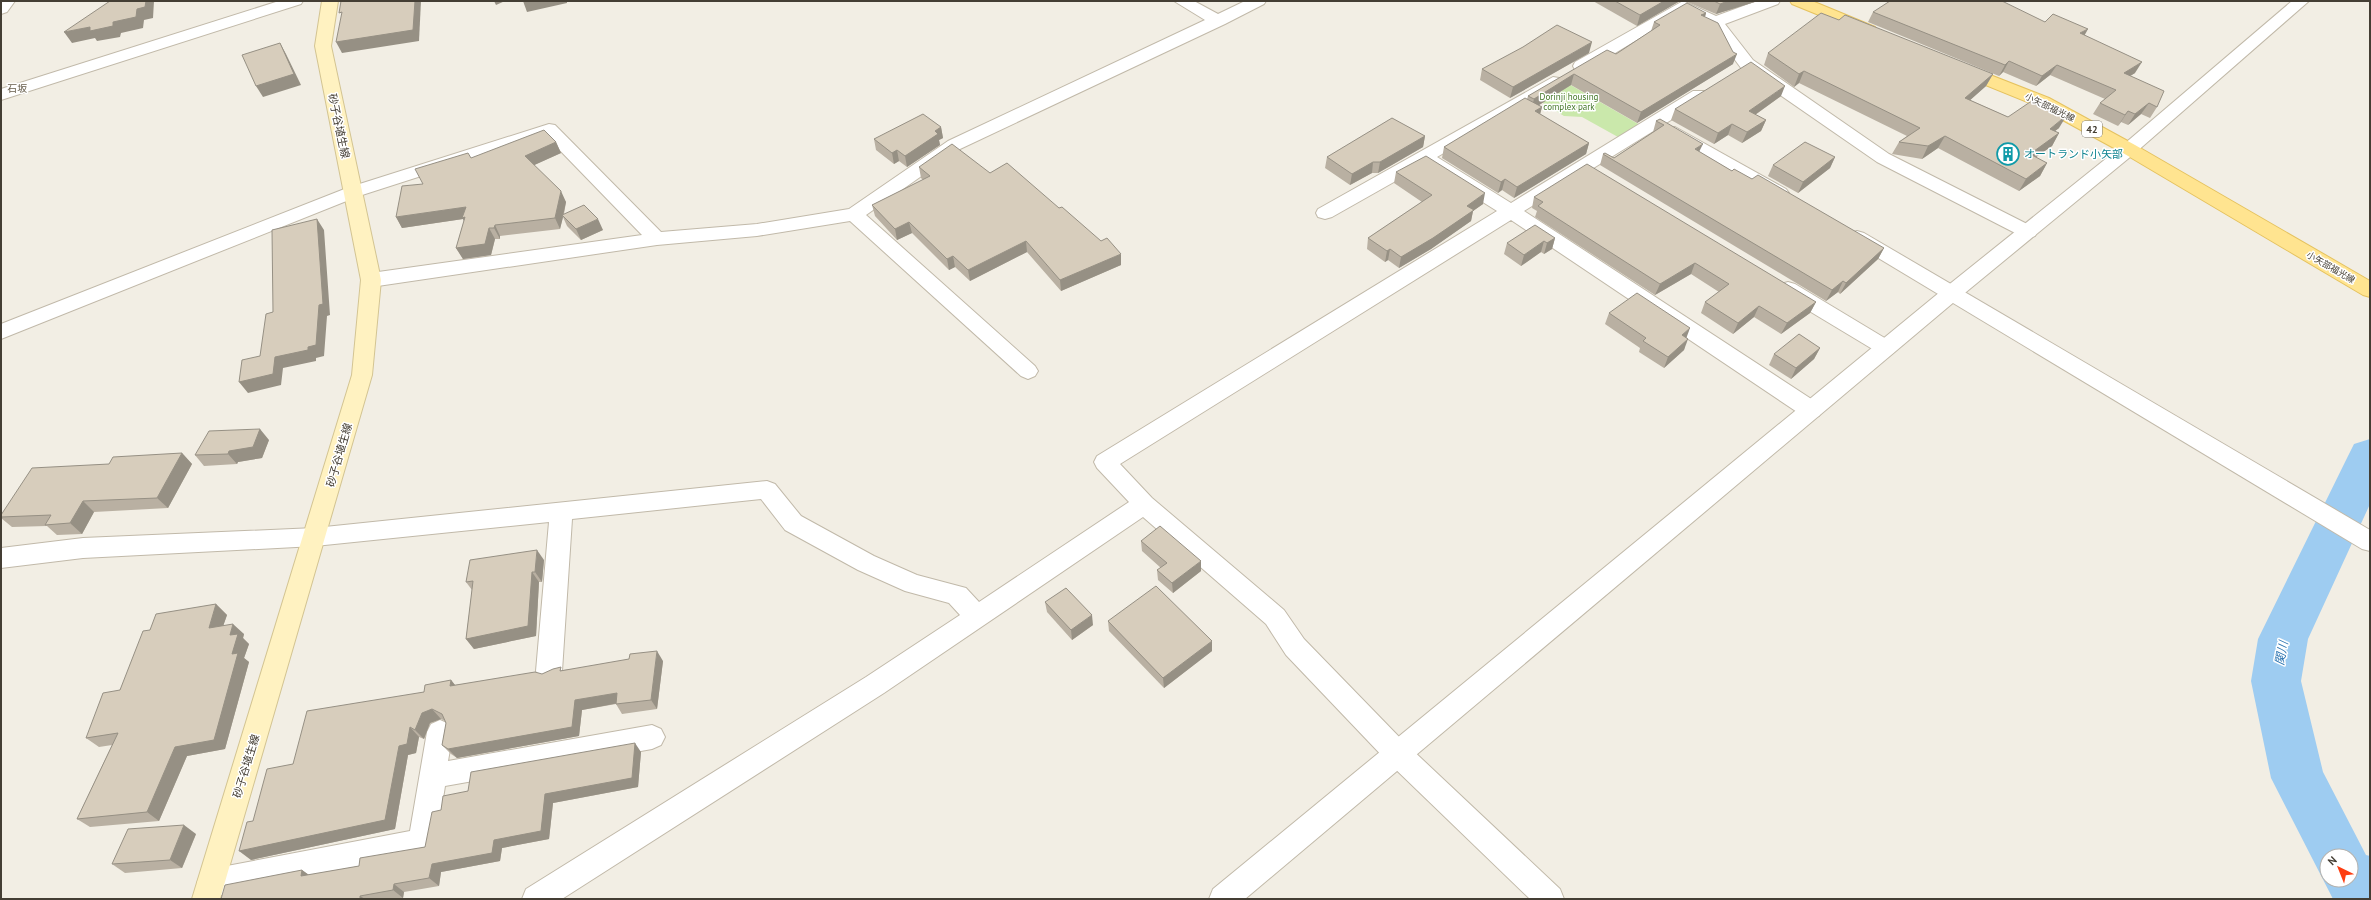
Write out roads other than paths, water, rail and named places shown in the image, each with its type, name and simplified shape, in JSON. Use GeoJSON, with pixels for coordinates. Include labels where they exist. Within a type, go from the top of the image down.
{"type":"FeatureCollection","features":[{"type":"Feature","properties":{"kind":"main road","name":"砂子谷埴生線"},"geometry":{"type":"LineString","coordinates":[[209,891],[362,375],[371,280],[323,46],[330,1]]}},
{"type":"Feature","properties":{"kind":"main road"},"geometry":{"type":"LineString","coordinates":[[1798,1],[1884,37]]}},
{"type":"Feature","properties":{"kind":"main road","name":"小矢部福光線"},"geometry":{"type":"LineString","coordinates":[[1949,63],[2043,102],[2129,149],[2370,290]]}},
{"type":"Feature","properties":{"kind":"street"},"geometry":{"type":"LineString","coordinates":[[1,9],[7,1]]}},
{"type":"Feature","properties":{"kind":"street"},"geometry":{"type":"LineString","coordinates":[[1,95],[295,1]]}},
{"type":"Feature","properties":{"kind":"street"},"geometry":{"type":"LineString","coordinates":[[1182,1],[1218,21]]}},
{"type":"Feature","properties":{"kind":"street"},"geometry":{"type":"LineString","coordinates":[[371,280],[657,239],[757,230],[854,214],[954,145],[1258,1]]}},
{"type":"Feature","properties":{"kind":"street"},"geometry":{"type":"LineString","coordinates":[[1715,22],[1772,1]]}},
{"type":"Feature","properties":{"kind":"street"},"geometry":{"type":"LineString","coordinates":[[1223,899],[1952,292],[2129,149],[2301,1]]}},
{"type":"Feature","properties":{"kind":"street"},"geometry":{"type":"LineString","coordinates":[[1325,213],[1683,6],[1715,22],[1741,69],[1883,158],[2028,232]]}},
{"type":"Feature","properties":{"kind":"street"},"geometry":{"type":"LineString","coordinates":[[1550,899],[1397,753],[1295,647],[1275,617],[1144,504],[1105,462],[1715,85]]}},
{"type":"Feature","properties":{"kind":"street"},"geometry":{"type":"LineString","coordinates":[[1657,121],[1794,201]]}},
{"type":"Feature","properties":{"kind":"street"},"geometry":{"type":"LineString","coordinates":[[1,332],[353,192],[549,129],[657,239]]}},
{"type":"Feature","properties":{"kind":"street"},"geometry":{"type":"LineString","coordinates":[[1424,157],[1511,211],[1811,410]]}},
{"type":"Feature","properties":{"kind":"street"},"geometry":{"type":"LineString","coordinates":[[1585,166],[1606,178]]}},
{"type":"Feature","properties":{"kind":"street"},"geometry":{"type":"LineString","coordinates":[[854,214],[1028,371]]}},
{"type":"Feature","properties":{"kind":"street"},"geometry":{"type":"LineString","coordinates":[[1843,229],[1952,292],[2370,542]]}},
{"type":"Feature","properties":{"kind":"street"},"geometry":{"type":"LineString","coordinates":[[1770,278],[1886,348]]}},
{"type":"Feature","properties":{"kind":"street"},"geometry":{"type":"LineString","coordinates":[[1,558],[83,548],[315,537],[767,490],[793,522],[866,563],[913,584],[957,596],[978,617]]}},
{"type":"Feature","properties":{"kind":"street"},"geometry":{"type":"LineString","coordinates":[[536,899],[875,685],[1144,504]]}},
{"type":"Feature","properties":{"kind":"street"},"geometry":{"type":"LineString","coordinates":[[548,671],[561,511]]}},
{"type":"Feature","properties":{"kind":"street"},"geometry":{"type":"LineString","coordinates":[[209,891],[422,842],[440,732]]}},
{"type":"Feature","properties":{"kind":"street"},"geometry":{"type":"LineString","coordinates":[[433,776],[652,737]]}},
{"type":"Feature","properties":{"kind":"waterway","name":"関川"},"geometry":{"type":"LineString","coordinates":[[2335,848],[2298,778],[2276,681],[2283,639],[2370,456]]}},
{"type":"Feature","properties":{"kind":"waterway","name":"関川"},"geometry":{"type":"LineString","coordinates":[[2359,888],[2366,899]]}},
{"type":"Feature","properties":{"kind":"place","name":"オートランド小矢部"},"geometry":{"type":"Point","coordinates":[2008,154]}},
{"type":"Feature","properties":{"kind":"district","name":"石坂"},"geometry":{"type":"Point","coordinates":[17,88]}},
{"type":"Feature","properties":{"kind":"park label","name":"Dorinji housing complex park"},"geometry":{"type":"Point","coordinates":[1569,102]}}]}
